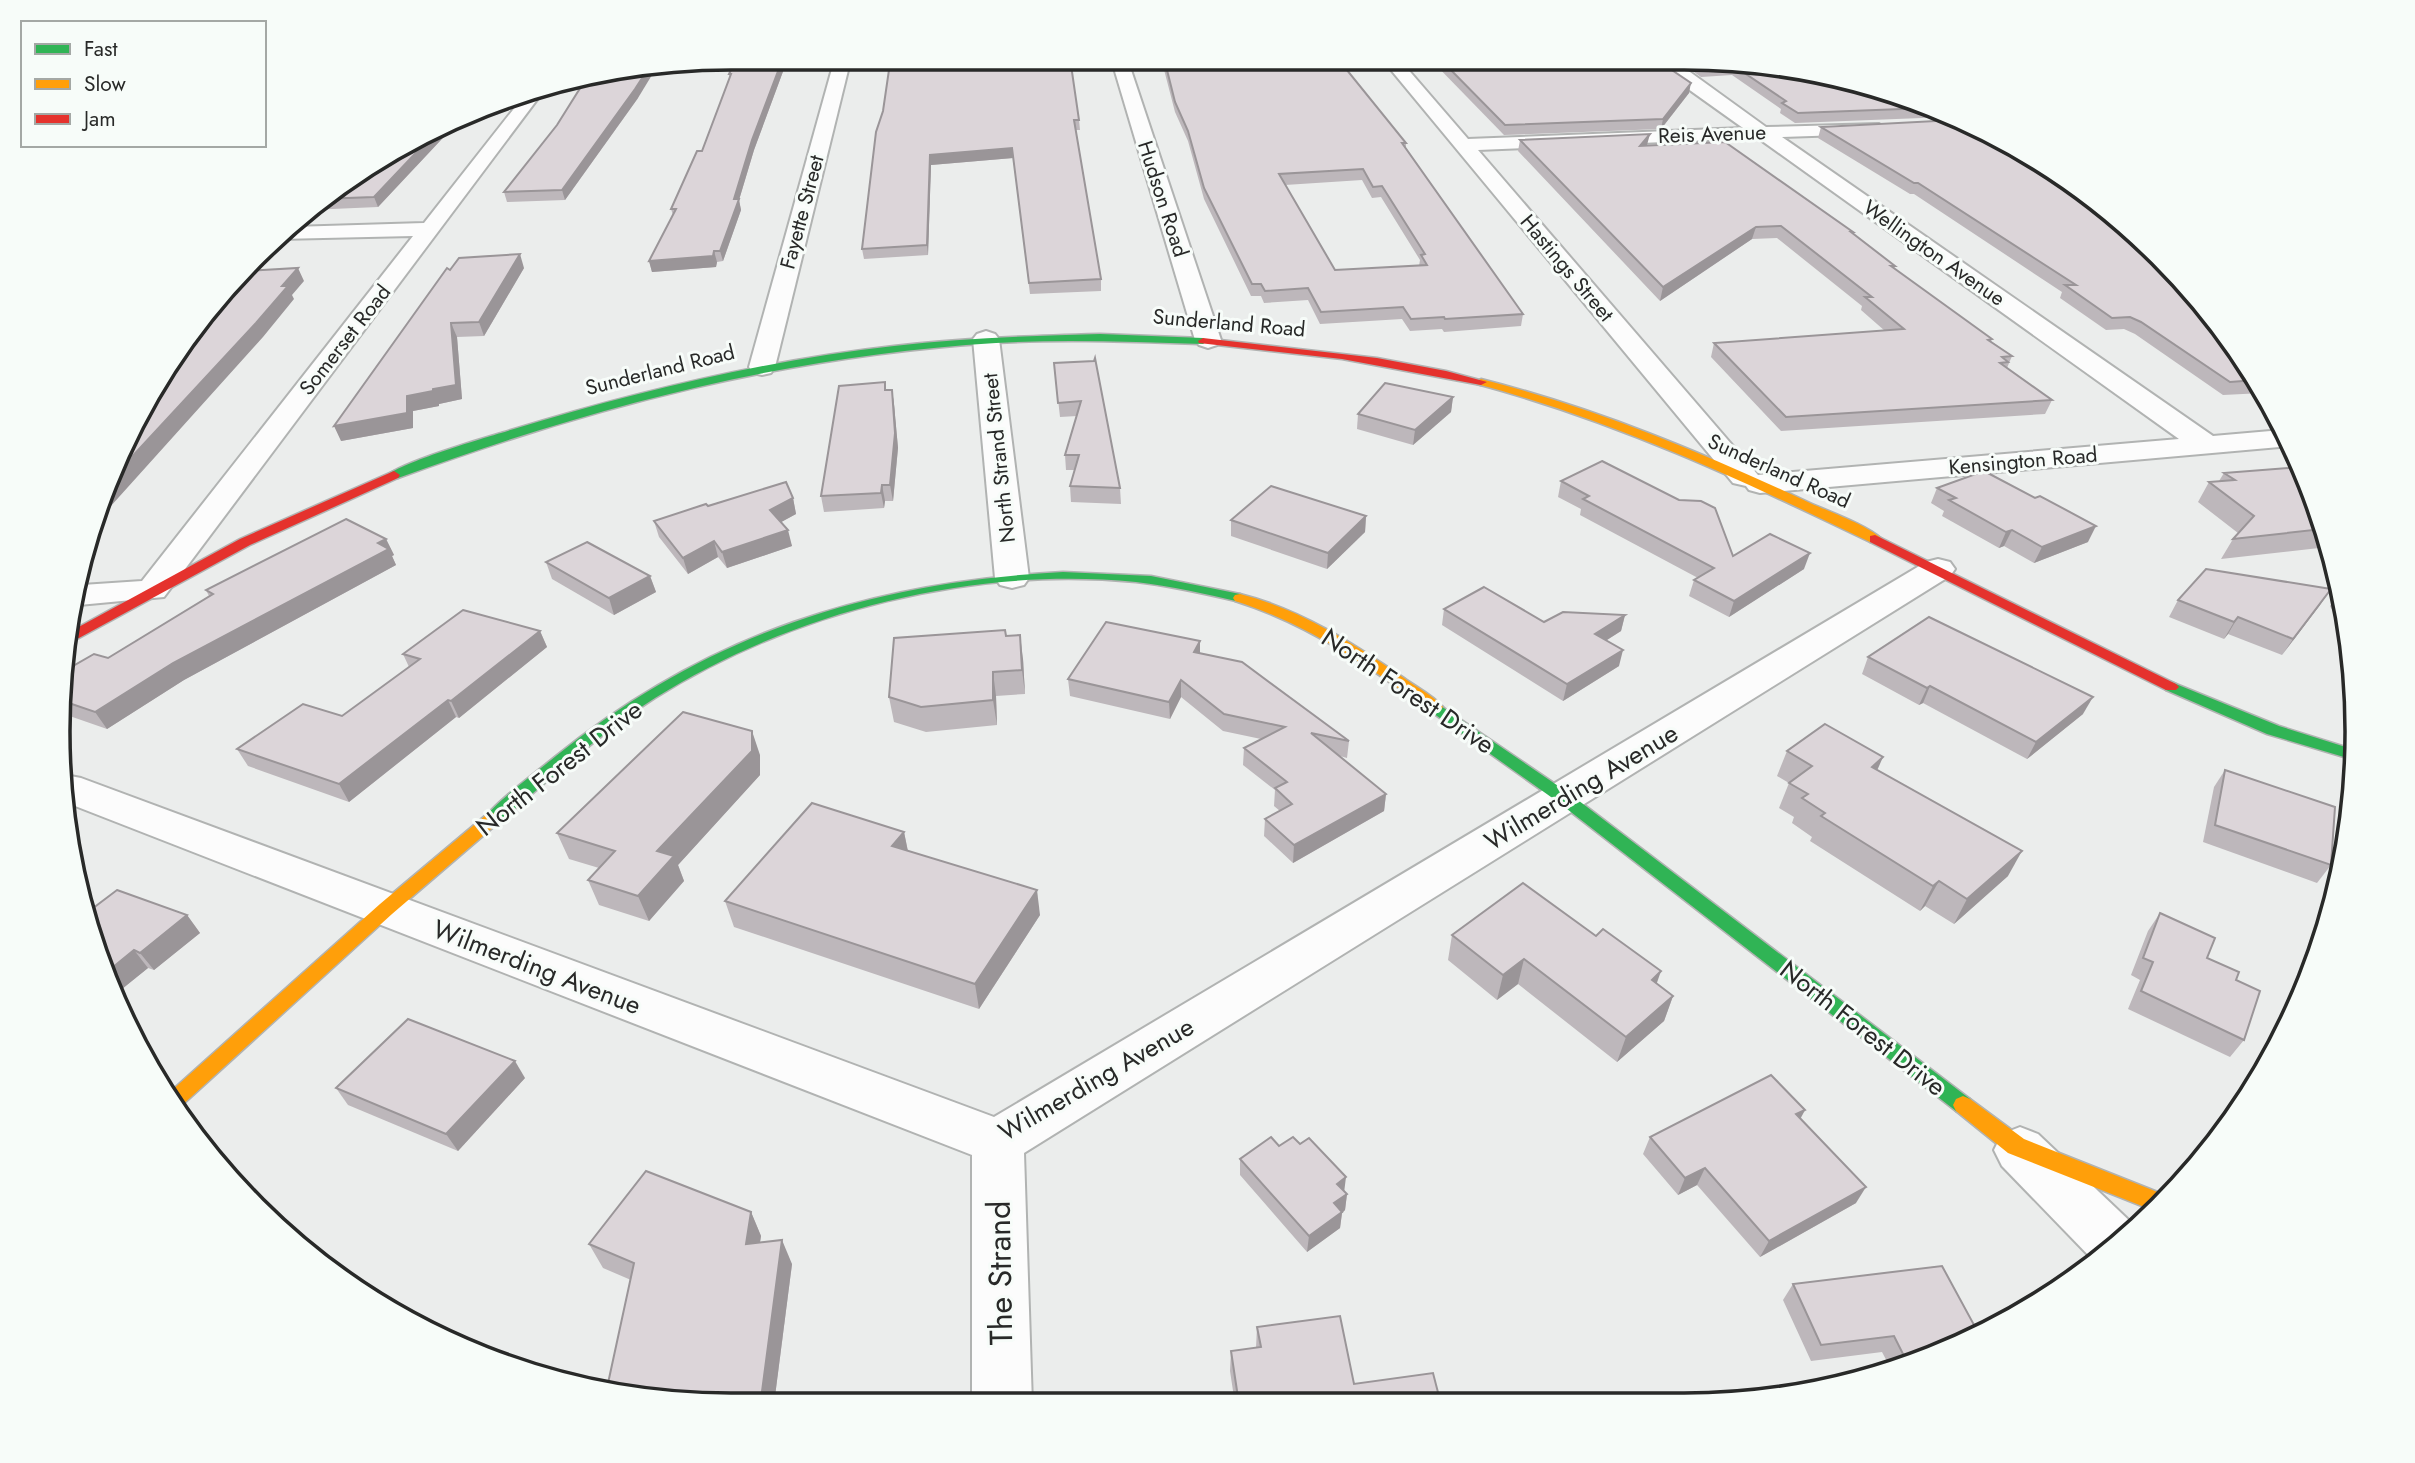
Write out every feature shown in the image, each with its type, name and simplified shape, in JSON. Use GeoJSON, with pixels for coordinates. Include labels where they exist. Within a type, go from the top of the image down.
{"type":"FeatureCollection","features":[{"type":"Feature","properties":{"kind":"street","name":"Fayette Street"},"geometry":{"type":"LineString","coordinates":[[762,367],[840,70]]}},
{"type":"Feature","properties":{"kind":"street","name":"Hudson Road"},"geometry":{"type":"LineString","coordinates":[[1123,70],[1208,340]]}},
{"type":"Feature","properties":{"kind":"street","name":"Hastings Street"},"geometry":{"type":"LineString","coordinates":[[1399,70],[1752,481]]}},
{"type":"Feature","properties":{"kind":"street","name":"Wellington Avenue"},"geometry":{"type":"LineString","coordinates":[[1673,70],[2207,445]]}},
{"type":"Feature","properties":{"kind":"street","name":"Somerset Road"},"geometry":{"type":"LineString","coordinates":[[152,590],[527,103]]}},
{"type":"Feature","properties":{"kind":"street","name":"Reis Avenue"},"geometry":{"type":"LineString","coordinates":[[1463,145],[1895,127]]}},
{"type":"Feature","properties":{"kind":"street"},"geometry":{"type":"LineString","coordinates":[[295,234],[430,229]]}},
{"type":"Feature","properties":{"kind":"street","name":"Sunderland Road"},"geometry":{"type":"LineString","coordinates":[[78,633],[152,590],[292,519],[430,461],[593,407],[762,367],[855,352],[986,339],[1080,336],[1208,340],[1351,356],[1493,385],[1637,429],[1938,569],[2183,695],[2246,722],[2345,752]]}},
{"type":"Feature","properties":{"kind":"street","name":"North Strand Street"},"geometry":{"type":"LineString","coordinates":[[986,339],[1012,578]]}},
{"type":"Feature","properties":{"kind":"street","name":"Kensington Road"},"geometry":{"type":"LineString","coordinates":[[1752,481],[2277,439]]}},
{"type":"Feature","properties":{"kind":"street","name":"Wilmerding Avenue"},"geometry":{"type":"LineString","coordinates":[[73,790],[998,1142],[1938,569]]}},
{"type":"Feature","properties":{"kind":"street","name":"North Forest Drive"},"geometry":{"type":"LineString","coordinates":[[180,1097],[386,909],[582,743],[671,682],[740,648],[809,620],[872,601],[944,586],[1012,578],[1123,577],[1178,584],[1244,599],[1300,620],[1352,648],[1563,798],[2016,1146],[2109,1238]]}},
{"type":"Feature","properties":{"kind":"street"},"geometry":{"type":"LineString","coordinates":[[85,595],[152,590]]}},
{"type":"Feature","properties":{"kind":"street","name":"The Strand"},"geometry":{"type":"LineString","coordinates":[[998,1142],[1002,1393]]}},
{"type":"Feature","properties":{"kind":"street","name":"North Forest Drive"},"geometry":{"type":"LineString","coordinates":[[2016,1146],[2150,1200]]}},
{"type":"Feature","properties":{"kind":"building"},"geometry":{"type":"Polygon","coordinates":[[[731,70],[778,70],[752,140],[734,199],[739,199],[720,251],[714,251],[713,256],[649,261],[676,209],[671,209],[697,151],[702,151],[731,70]]]}},
{"type":"Feature","properties":{"kind":"building"},"geometry":{"type":"Polygon","coordinates":[[[889,70],[1072,70],[1079,120],[1074,120],[1101,279],[1029,283],[1012,148],[930,155],[927,245],[862,249],[876,132],[883,111],[889,70]]]}},
{"type":"Feature","properties":{"kind":"building"},"geometry":{"type":"Polygon","coordinates":[[[1167,70],[1347,70],[1406,143],[1402,143],[1523,314],[1411,319],[1403,307],[1321,312],[1308,288],[1265,291],[1261,284],[1252,284],[1204,188],[1188,131],[1175,102],[1167,70]],[[1363,169],[1279,174],[1335,270],[1427,265],[1421,255],[1425,254],[1382,186],[1373,187],[1363,169]]]}},
{"type":"Feature","properties":{"kind":"building"},"geometry":{"type":"Polygon","coordinates":[[[1451,70],[1672,70],[1691,83],[1663,119],[1505,125],[1451,70]]]}},
{"type":"Feature","properties":{"kind":"building"},"geometry":{"type":"Polygon","coordinates":[[[1744,73],[1813,83],[1906,109],[1798,113],[1782,103],[1786,101],[1744,73]]]}},
{"type":"Feature","properties":{"kind":"building"},"geometry":{"type":"Polygon","coordinates":[[[643,76],[562,190],[504,192],[557,125],[580,88],[643,76]]]}},
{"type":"Feature","properties":{"kind":"building"},"geometry":{"type":"Polygon","coordinates":[[[1939,121],[1976,138],[2051,181],[2120,234],[2181,295],[2244,381],[2230,382],[2141,322],[2130,317],[2112,318],[2065,285],[2076,285],[1918,183],[1821,127],[1939,121]]]}},
{"type":"Feature","properties":{"kind":"building"},"geometry":{"type":"Polygon","coordinates":[[[1650,134],[1640,146],[1725,142],[1853,232],[1895,266],[1891,266],[1992,339],[1988,340],[2012,356],[2002,357],[2008,362],[2000,363],[2052,400],[1786,417],[1714,343],[1904,329],[1865,297],[1872,297],[1781,226],[1756,227],[1663,287],[1520,140],[1650,134]]]}},
{"type":"Feature","properties":{"kind":"building"},"geometry":{"type":"Polygon","coordinates":[[[420,149],[374,197],[341,198],[364,181],[420,149]]]}},
{"type":"Feature","properties":{"kind":"building"},"geometry":{"type":"Polygon","coordinates":[[[520,254],[479,322],[451,323],[456,385],[407,396],[407,413],[334,426],[447,268],[450,270],[459,258],[520,254]]]}},
{"type":"Feature","properties":{"kind":"building"},"geometry":{"type":"Polygon","coordinates":[[[298,268],[282,286],[288,286],[256,323],[128,461],[181,364],[234,295],[258,270],[298,268]]]}},
{"type":"Feature","properties":{"kind":"building"},"geometry":{"type":"Polygon","coordinates":[[[1095,358],[1120,488],[1070,486],[1079,455],[1065,455],[1081,401],[1058,403],[1054,363],[1094,361],[1095,358]]]}},
{"type":"Feature","properties":{"kind":"building"},"geometry":{"type":"Polygon","coordinates":[[[885,382],[885,390],[892,390],[895,433],[890,485],[882,485],[881,493],[821,496],[839,386],[885,382]]]}},
{"type":"Feature","properties":{"kind":"building"},"geometry":{"type":"Polygon","coordinates":[[[1385,383],[1453,397],[1415,430],[1358,414],[1385,383]]]}},
{"type":"Feature","properties":{"kind":"building"},"geometry":{"type":"Polygon","coordinates":[[[1602,461],[1679,500],[1701,501],[1715,508],[1733,556],[1770,534],[1810,553],[1734,601],[1694,580],[1714,568],[1583,499],[1589,496],[1561,481],[1602,461]]]}},
{"type":"Feature","properties":{"kind":"building"},"geometry":{"type":"Polygon","coordinates":[[[2290,468],[2313,530],[2233,539],[2254,516],[2209,482],[2235,480],[2224,473],[2290,468]]]}},
{"type":"Feature","properties":{"kind":"building"},"geometry":{"type":"Polygon","coordinates":[[[1984,471],[2035,498],[2040,496],[2096,526],[2042,547],[2012,530],[2006,532],[1949,500],[1956,498],[1937,488],[1984,471]]]}},
{"type":"Feature","properties":{"kind":"building"},"geometry":{"type":"Polygon","coordinates":[[[786,482],[793,498],[770,510],[788,530],[722,552],[714,541],[683,558],[654,521],[706,504],[708,506],[786,482]]]}},
{"type":"Feature","properties":{"kind":"building"},"geometry":{"type":"Polygon","coordinates":[[[1271,486],[1366,516],[1328,553],[1231,520],[1271,486]]]}},
{"type":"Feature","properties":{"kind":"building"},"geometry":{"type":"Polygon","coordinates":[[[346,519],[386,539],[378,543],[389,549],[173,663],[95,712],[71,704],[74,666],[94,654],[108,658],[213,594],[206,590],[346,519]]]}},
{"type":"Feature","properties":{"kind":"building"},"geometry":{"type":"Polygon","coordinates":[[[587,542],[650,576],[609,598],[546,562],[587,542]]]}},
{"type":"Feature","properties":{"kind":"building"},"geometry":{"type":"Polygon","coordinates":[[[2206,569],[2329,589],[2329,591],[2293,639],[2238,617],[2234,622],[2178,600],[2206,569]]]}},
{"type":"Feature","properties":{"kind":"building"},"geometry":{"type":"Polygon","coordinates":[[[1484,587],[1544,622],[1563,612],[1625,615],[1595,634],[1623,650],[1567,684],[1444,609],[1484,587]]]}},
{"type":"Feature","properties":{"kind":"building"},"geometry":{"type":"Polygon","coordinates":[[[463,610],[540,631],[339,784],[237,749],[303,704],[342,716],[420,659],[403,654],[463,610]]]}},
{"type":"Feature","properties":{"kind":"building"},"geometry":{"type":"Polygon","coordinates":[[[1929,617],[2093,697],[2036,742],[1930,686],[1927,688],[1868,657],[1929,617]]]}},
{"type":"Feature","properties":{"kind":"building"},"geometry":{"type":"Polygon","coordinates":[[[1106,622],[1200,641],[1194,652],[1242,662],[1349,741],[1311,733],[1386,794],[1294,845],[1265,819],[1292,804],[1275,788],[1287,782],[1244,748],[1285,727],[1224,714],[1181,680],[1169,702],[1068,679],[1106,622]]]}},
{"type":"Feature","properties":{"kind":"building"},"geometry":{"type":"Polygon","coordinates":[[[1005,630],[1006,636],[1020,635],[1022,670],[993,672],[993,700],[921,707],[889,697],[894,638],[1005,630]]]}},
{"type":"Feature","properties":{"kind":"building"},"geometry":{"type":"Polygon","coordinates":[[[683,712],[752,731],[752,751],[657,851],[674,856],[638,896],[588,880],[615,851],[557,833],[683,712]]]}},
{"type":"Feature","properties":{"kind":"building"},"geometry":{"type":"Polygon","coordinates":[[[1825,724],[1883,757],[1872,767],[2022,851],[1967,899],[1939,881],[1933,886],[1821,816],[1825,813],[1802,798],[1808,794],[1789,783],[1812,766],[1787,751],[1825,724]]]}},
{"type":"Feature","properties":{"kind":"building"},"geometry":{"type":"Polygon","coordinates":[[[2225,770],[2335,807],[2331,865],[2215,825],[2225,770]]]}},
{"type":"Feature","properties":{"kind":"building"},"geometry":{"type":"Polygon","coordinates":[[[812,803],[904,832],[892,846],[1037,890],[975,984],[725,901],[812,803]]]}},
{"type":"Feature","properties":{"kind":"building"},"geometry":{"type":"Polygon","coordinates":[[[1523,883],[1596,936],[1603,929],[1661,971],[1652,980],[1673,996],[1626,1037],[1524,959],[1503,975],[1452,935],[1523,883]]]}},
{"type":"Feature","properties":{"kind":"building"},"geometry":{"type":"Polygon","coordinates":[[[117,890],[187,915],[140,953],[134,950],[113,967],[94,907],[117,890]]]}},
{"type":"Feature","properties":{"kind":"building"},"geometry":{"type":"Polygon","coordinates":[[[2160,913],[2215,938],[2207,958],[2239,972],[2236,980],[2260,991],[2244,1040],[2141,991],[2153,962],[2143,958],[2160,913]]]}},
{"type":"Feature","properties":{"kind":"building"},"geometry":{"type":"Polygon","coordinates":[[[408,1019],[515,1061],[446,1134],[336,1088],[408,1019]]]}},
{"type":"Feature","properties":{"kind":"building"},"geometry":{"type":"Polygon","coordinates":[[[1771,1075],[1805,1110],[1796,1114],[1866,1187],[1769,1241],[1705,1168],[1685,1178],[1650,1137],[1771,1075]]]}},
{"type":"Feature","properties":{"kind":"building"},"geometry":{"type":"Polygon","coordinates":[[[1271,1137],[1279,1146],[1293,1137],[1300,1144],[1309,1138],[1346,1177],[1337,1184],[1347,1194],[1334,1203],[1342,1212],[1309,1236],[1240,1159],[1271,1137]]]}},
{"type":"Feature","properties":{"kind":"building"},"geometry":{"type":"Polygon","coordinates":[[[646,1171],[751,1212],[746,1244],[782,1240],[762,1393],[688,1392],[608,1381],[634,1263],[589,1244],[646,1171]]]}},
{"type":"Feature","properties":{"kind":"building"},"geometry":{"type":"Polygon","coordinates":[[[1942,1266],[1974,1325],[1977,1325],[1904,1355],[1894,1336],[1821,1345],[1793,1284],[1942,1266]]]}},
{"type":"Feature","properties":{"kind":"building"},"geometry":{"type":"Polygon","coordinates":[[[1340,1316],[1354,1384],[1433,1373],[1438,1393],[1237,1393],[1231,1351],[1261,1347],[1257,1327],[1340,1316]]]}},
{"type":"Feature","properties":{"kind":"traffic: fast"},"geometry":{"type":"LineString","coordinates":[[394,475],[491,440],[590,409],[690,384],[791,364],[894,349],[997,340],[1100,337],[1203,341]]}},
{"type":"Feature","properties":{"kind":"traffic: fast"},"geometry":{"type":"LineString","coordinates":[[492,819],[579,746],[625,711],[673,681],[778,632],[833,613],[947,586],[1063,576],[1151,580],[1240,598]]}},
{"type":"Feature","properties":{"kind":"traffic: fast"},"geometry":{"type":"LineString","coordinates":[[2171,687],[2273,730],[2345,752]]}},
{"type":"Feature","properties":{"kind":"traffic: fast"},"geometry":{"type":"LineString","coordinates":[[1435,707],[1564,798],[1963,1105]]}},
{"type":"Feature","properties":{"kind":"traffic: slow"},"geometry":{"type":"LineString","coordinates":[[1481,382],[1533,396],[1633,430],[1731,471],[1875,539]]}},
{"type":"Feature","properties":{"kind":"traffic: slow"},"geometry":{"type":"LineString","coordinates":[[1240,598],[1293,617],[1318,630],[1366,659],[1435,707]]}},
{"type":"Feature","properties":{"kind":"traffic: slow"},"geometry":{"type":"LineString","coordinates":[[180,1097],[386,909],[492,819]]}},
{"type":"Feature","properties":{"kind":"traffic: slow"},"geometry":{"type":"LineString","coordinates":[[1963,1105],[2016,1146],[2150,1200]]}},
{"type":"Feature","properties":{"kind":"traffic: jam"},"geometry":{"type":"LineString","coordinates":[[1203,341],[1342,356],[1481,382]]}},
{"type":"Feature","properties":{"kind":"traffic: jam"},"geometry":{"type":"LineString","coordinates":[[78,633],[245,542],[394,475]]}},
{"type":"Feature","properties":{"kind":"traffic: jam"},"geometry":{"type":"LineString","coordinates":[[1875,539],[2171,687]]}}]}
